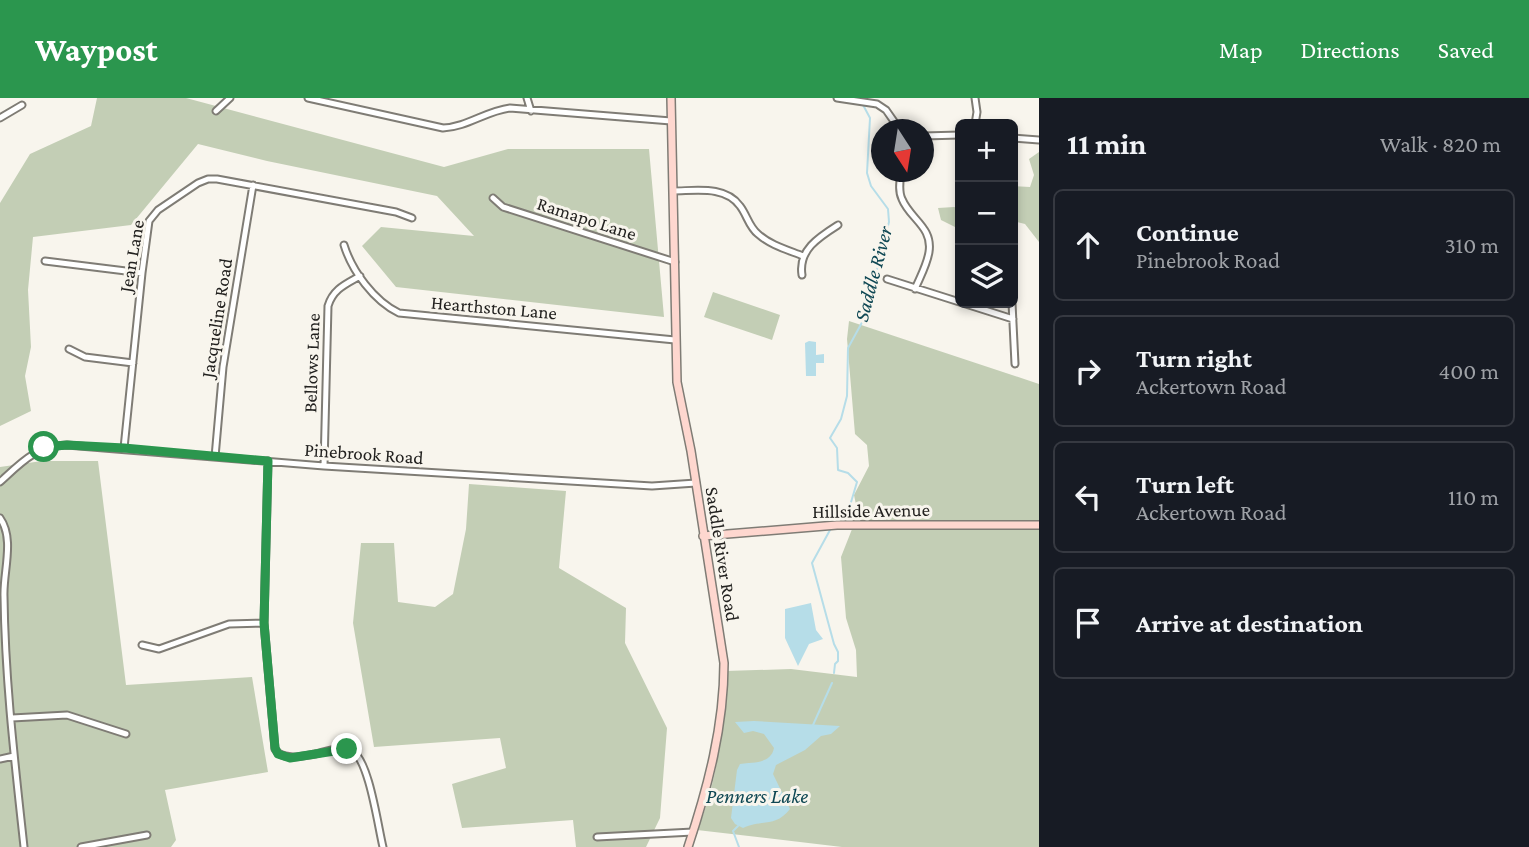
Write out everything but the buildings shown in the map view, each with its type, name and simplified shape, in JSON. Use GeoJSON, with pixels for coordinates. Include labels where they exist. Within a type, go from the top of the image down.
{"type":"FeatureCollection","features":[{"type":"Feature","properties":{"kind":"main road","name":"Saddle River Road"},"geometry":{"type":"LineString","coordinates":[[671,98],[677,382],[714,586],[724,663],[724,692],[711,772],[688,847]]}},
{"type":"Feature","properties":{"kind":"main road","name":"Hillside Avenue"},"geometry":{"type":"LineString","coordinates":[[703,536],[837,525],[1039,525]]}},
{"type":"Feature","properties":{"kind":"street"},"geometry":{"type":"LineString","coordinates":[[216,111],[230,98]]}},
{"type":"Feature","properties":{"kind":"street"},"geometry":{"type":"LineString","coordinates":[[308,98],[443,128],[459,126],[500,109],[671,121]]}},
{"type":"Feature","properties":{"kind":"street"},"geometry":{"type":"LineString","coordinates":[[527,98],[531,111]]}},
{"type":"Feature","properties":{"kind":"street"},"geometry":{"type":"LineString","coordinates":[[837,98],[882,106],[892,119]]}},
{"type":"Feature","properties":{"kind":"street"},"geometry":{"type":"LineString","coordinates":[[975,98],[975,119]]}},
{"type":"Feature","properties":{"kind":"street"},"geometry":{"type":"LineString","coordinates":[[0,118],[22,105]]}},
{"type":"Feature","properties":{"kind":"street"},"geometry":{"type":"LineString","coordinates":[[934,136],[955,135]]}},
{"type":"Feature","properties":{"kind":"street"},"geometry":{"type":"LineString","coordinates":[[1018,139],[1039,141]]}},
{"type":"Feature","properties":{"kind":"street","name":"Jean Lane"},"geometry":{"type":"LineString","coordinates":[[124,448],[149,221],[158,210],[208,179],[396,212],[411,218]]}},
{"type":"Feature","properties":{"kind":"street"},"geometry":{"type":"LineString","coordinates":[[900,182],[902,201],[922,223],[929,242],[927,261],[915,289]]}},
{"type":"Feature","properties":{"kind":"street","name":"Jacqueline Road"},"geometry":{"type":"LineString","coordinates":[[215,457],[223,367],[253,185]]}},
{"type":"Feature","properties":{"kind":"street"},"geometry":{"type":"LineString","coordinates":[[673,191],[725,193],[739,204],[758,234],[803,256]]}},
{"type":"Feature","properties":{"kind":"street","name":"Ramapo Lane"},"geometry":{"type":"LineString","coordinates":[[493,198],[503,207],[675,262]]}},
{"type":"Feature","properties":{"kind":"street"},"geometry":{"type":"LineString","coordinates":[[802,275],[803,256],[814,242],[838,225]]}},
{"type":"Feature","properties":{"kind":"street","name":"Hearthston Lane"},"geometry":{"type":"LineString","coordinates":[[344,245],[360,276],[390,308],[400,313],[675,340]]}},
{"type":"Feature","properties":{"kind":"street"},"geometry":{"type":"LineString","coordinates":[[45,261],[142,273]]}},
{"type":"Feature","properties":{"kind":"street","name":"Bellows Lane"},"geometry":{"type":"LineString","coordinates":[[324,466],[328,306],[336,290],[360,276]]}},
{"type":"Feature","properties":{"kind":"street"},"geometry":{"type":"LineString","coordinates":[[887,279],[1013,319]]}},
{"type":"Feature","properties":{"kind":"street"},"geometry":{"type":"LineString","coordinates":[[1012,308],[1015,363]]}},
{"type":"Feature","properties":{"kind":"street"},"geometry":{"type":"LineString","coordinates":[[69,349],[85,358],[133,363]]}},
{"type":"Feature","properties":{"kind":"street","name":"Pinebrook Road"},"geometry":{"type":"LineString","coordinates":[[0,482],[44,447],[67,445],[324,466],[652,486],[696,482]]}},
{"type":"Feature","properties":{"kind":"street"},"geometry":{"type":"LineString","coordinates":[[268,461],[264,623],[274,737],[278,754],[290,758],[347,749],[355,751],[361,758],[383,847]]}},
{"type":"Feature","properties":{"kind":"street"},"geometry":{"type":"LineString","coordinates":[[0,518],[8,534],[3,654],[24,847]]}},
{"type":"Feature","properties":{"kind":"street"},"geometry":{"type":"LineString","coordinates":[[142,645],[159,649],[229,624],[264,623]]}},
{"type":"Feature","properties":{"kind":"street"},"geometry":{"type":"LineString","coordinates":[[12,718],[67,715],[126,734]]}},
{"type":"Feature","properties":{"kind":"street"},"geometry":{"type":"LineString","coordinates":[[0,759],[14,756]]}},
{"type":"Feature","properties":{"kind":"street"},"geometry":{"type":"LineString","coordinates":[[597,837],[693,832]]}},
{"type":"Feature","properties":{"kind":"street"},"geometry":{"type":"LineString","coordinates":[[81,847],[146,835]]}},
{"type":"Feature","properties":{"kind":"green space"},"geometry":{"type":"Polygon","coordinates":[[[97,98],[186,98],[444,167],[508,149],[649,149],[664,317],[396,287],[362,246],[381,227],[474,236],[437,196],[198,144],[131,225],[33,237],[28,290],[31,347],[25,376],[31,411],[0,426],[0,203],[30,154],[91,126],[97,98]]]}},
{"type":"Feature","properties":{"kind":"green space"},"geometry":{"type":"Polygon","coordinates":[[[1039,152],[1039,242],[1025,224],[1018,222],[1018,186],[1030,187],[1034,175],[1029,159],[1039,152]]]}},
{"type":"Feature","properties":{"kind":"green space"},"geometry":{"type":"Polygon","coordinates":[[[955,207],[955,227],[941,220],[938,208],[955,207]]]}},
{"type":"Feature","properties":{"kind":"green space"},"geometry":{"type":"Polygon","coordinates":[[[713,292],[780,315],[772,340],[704,317],[713,292]]]}},
{"type":"Feature","properties":{"kind":"green space"},"geometry":{"type":"Polygon","coordinates":[[[849,321],[1039,384],[1039,847],[842,847],[697,830],[710,793],[719,752],[726,671],[791,669],[857,677],[856,650],[846,618],[841,557],[858,514],[854,495],[869,466],[867,445],[855,434],[847,339],[849,321]]]}},
{"type":"Feature","properties":{"kind":"green space"},"geometry":{"type":"Polygon","coordinates":[[[42,461],[98,461],[126,685],[252,677],[268,772],[165,790],[176,840],[171,847],[0,847],[0,467],[42,461]]]}},
{"type":"Feature","properties":{"kind":"green space"},"geometry":{"type":"Polygon","coordinates":[[[469,484],[566,491],[559,568],[626,608],[625,643],[667,728],[660,818],[646,847],[576,847],[573,820],[462,828],[452,784],[506,768],[500,738],[374,747],[353,623],[361,543],[394,543],[398,602],[435,607],[453,594],[466,529],[469,484]]]}},
{"type":"Feature","properties":{"kind":"water"},"geometry":{"type":"Polygon","coordinates":[[[816,342],[816,355],[824,354],[824,363],[816,363],[816,376],[806,376],[805,343],[816,342]]]}},
{"type":"Feature","properties":{"kind":"water"},"geometry":{"type":"Polygon","coordinates":[[[811,603],[816,630],[823,639],[809,644],[798,666],[785,638],[785,609],[811,603]]]}},
{"type":"Feature","properties":{"kind":"water","name":"Penners Lake"},"geometry":{"type":"Polygon","coordinates":[[[735,722],[840,726],[831,734],[821,736],[805,750],[776,765],[773,774],[790,809],[779,819],[743,828],[731,818],[737,770],[740,764],[765,760],[774,748],[764,734],[753,731],[744,733],[735,722]]]}},
{"type":"Feature","properties":{"kind":"waterway","name":"Saddle River"},"geometry":{"type":"LineString","coordinates":[[835,522],[839,515],[849,509],[857,482],[848,473],[838,470],[837,448],[830,438],[841,419],[847,396],[848,348],[865,317],[889,222],[888,209],[871,186],[867,173],[870,118],[862,103]]}},
{"type":"Feature","properties":{"kind":"waterway","name":"Saddle River"},"geometry":{"type":"LineString","coordinates":[[830,530],[812,563],[838,652],[834,673]]}},
{"type":"Feature","properties":{"kind":"waterway","name":"Saddle River"},"geometry":{"type":"LineString","coordinates":[[813,725],[832,683]]}},
{"type":"Feature","properties":{"kind":"waterway","name":"Saddle River"},"geometry":{"type":"LineString","coordinates":[[738,826],[733,831],[739,847]]}},
{"type":"Feature","properties":{"kind":"route"},"geometry":{"type":"LineString","coordinates":[[44,447],[67,445],[124,448],[268,461],[264,623],[275,748],[278,754],[290,758],[347,749]]}}]}
